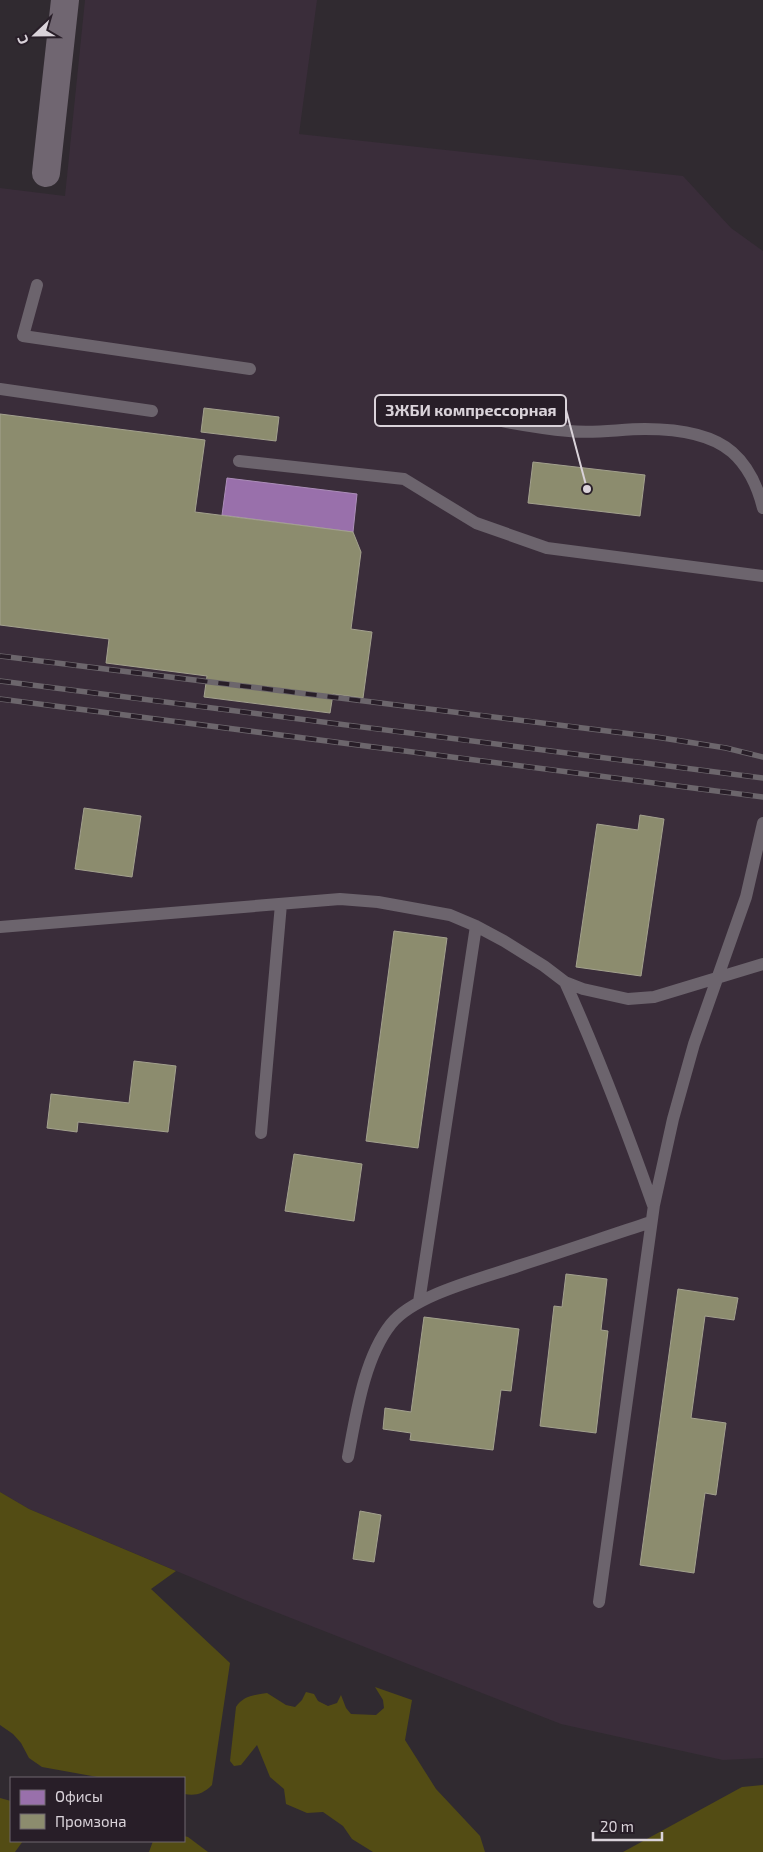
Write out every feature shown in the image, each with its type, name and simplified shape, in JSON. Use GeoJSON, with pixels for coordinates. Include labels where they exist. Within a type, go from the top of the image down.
{"type":"FeatureCollection","features":[{"type":"Feature","properties":{"kind":"street"},"geometry":{"type":"LineString","coordinates":[[46,173],[65,0]]}},
{"type":"Feature","properties":{"kind":"lane"},"geometry":{"type":"LineString","coordinates":[[37,285],[23,336],[250,369]]}},
{"type":"Feature","properties":{"kind":"lane"},"geometry":{"type":"LineString","coordinates":[[0,389],[152,411]]}},
{"type":"Feature","properties":{"kind":"lane"},"geometry":{"type":"LineString","coordinates":[[438,408],[570,432],[646,429],[679,432],[708,438],[732,452],[750,473],[763,508]]}},
{"type":"Feature","properties":{"kind":"lane"},"geometry":{"type":"LineString","coordinates":[[239,461],[404,479],[476,524],[547,548],[763,576]]}},
{"type":"Feature","properties":{"kind":"lane"},"geometry":{"type":"LineString","coordinates":[[599,1602],[654,1205],[673,1118],[694,1044],[746,897],[763,823]]}},
{"type":"Feature","properties":{"kind":"lane"},"geometry":{"type":"LineString","coordinates":[[0,927],[340,899],[378,902],[450,915],[476,926],[544,966],[564,982],[583,989],[628,999],[654,997],[763,964]]}},
{"type":"Feature","properties":{"kind":"lane"},"geometry":{"type":"LineString","coordinates":[[261,1134],[281,904]]}},
{"type":"Feature","properties":{"kind":"lane"},"geometry":{"type":"LineString","coordinates":[[419,1302],[476,926]]}},
{"type":"Feature","properties":{"kind":"lane"},"geometry":{"type":"LineString","coordinates":[[564,982],[601,1064],[654,1205]]}},
{"type":"Feature","properties":{"kind":"lane"},"geometry":{"type":"LineString","coordinates":[[348,1457],[360,1400],[374,1356],[391,1324],[405,1309],[439,1293],[651,1222]]}},
{"type":"Feature","properties":{"kind":"shaded area"},"geometry":{"type":"Polygon","coordinates":[[[85,0],[317,0],[299,134],[683,176],[731,228],[763,251],[763,1758],[723,1760],[561,1724],[250,1602],[29,1509],[0,1492],[0,188],[65,196],[85,0]]]}},
{"type":"Feature","properties":{"kind":"shaded area"},"geometry":{"type":"Polygon","coordinates":[[[0,1492],[29,1509],[176,1571],[151,1589],[230,1663],[212,1785],[196,1794],[185,1794],[185,1777],[97,1777],[42,1767],[29,1758],[21,1743],[13,1734],[0,1725],[0,1492]]]}},
{"type":"Feature","properties":{"kind":"shaded area"},"geometry":{"type":"Polygon","coordinates":[[[375,1687],[412,1700],[405,1740],[436,1789],[480,1836],[485,1852],[373,1852],[352,1839],[343,1826],[323,1812],[307,1813],[286,1804],[284,1789],[270,1777],[257,1745],[241,1765],[234,1766],[230,1761],[236,1707],[245,1698],[267,1693],[286,1705],[295,1707],[302,1700],[306,1692],[314,1694],[318,1701],[328,1706],[337,1703],[341,1695],[346,1708],[351,1714],[376,1715],[384,1708],[383,1700],[375,1687]]]}},
{"type":"Feature","properties":{"kind":"shaded area"},"geometry":{"type":"Polygon","coordinates":[[[763,1785],[763,1852],[623,1852],[742,1787],[763,1785]]]}},
{"type":"Feature","properties":{"kind":"shaded area"},"geometry":{"type":"Polygon","coordinates":[[[0,1798],[10,1801],[10,1842],[22,1842],[15,1852],[0,1852],[0,1798]]]}},
{"type":"Feature","properties":{"kind":"shaded area"},"geometry":{"type":"Polygon","coordinates":[[[185,1836],[208,1852],[149,1852],[153,1842],[185,1842],[185,1836]]]}},
{"type":"Feature","properties":{"kind":"building: Офисы"},"geometry":{"type":"Polygon","coordinates":[[[227,478],[357,494],[353,532],[222,515],[227,478]]]}},
{"type":"Feature","properties":{"kind":"building: Промзона"},"geometry":{"type":"Polygon","coordinates":[[[204,408],[279,417],[276,441],[201,432],[204,408]]]}},
{"type":"Feature","properties":{"kind":"building: Промзона"},"geometry":{"type":"Polygon","coordinates":[[[0,414],[205,440],[195,512],[353,532],[361,552],[351,629],[372,632],[363,698],[333,694],[330,713],[204,697],[207,676],[106,663],[109,639],[0,625],[0,414]]]}},
{"type":"Feature","properties":{"kind":"building: Промзона"},"geometry":{"type":"Polygon","coordinates":[[[533,462],[645,475],[640,516],[528,503],[533,462]]]}},
{"type":"Feature","properties":{"kind":"building: Промзона"},"geometry":{"type":"Polygon","coordinates":[[[84,808],[141,816],[132,877],[75,869],[84,808]]]}},
{"type":"Feature","properties":{"kind":"building: Промзона"},"geometry":{"type":"Polygon","coordinates":[[[640,815],[664,819],[641,976],[576,967],[597,824],[638,830],[640,815]]]}},
{"type":"Feature","properties":{"kind":"building: Промзона"},"geometry":{"type":"Polygon","coordinates":[[[394,931],[447,938],[418,1148],[366,1141],[394,931]]]}},
{"type":"Feature","properties":{"kind":"building: Промзона"},"geometry":{"type":"Polygon","coordinates":[[[134,1061],[176,1066],[168,1132],[78,1122],[77,1132],[47,1128],[51,1094],[129,1103],[134,1061]]]}},
{"type":"Feature","properties":{"kind":"building: Промзона"},"geometry":{"type":"Polygon","coordinates":[[[294,1154],[362,1164],[354,1221],[285,1211],[294,1154]]]}},
{"type":"Feature","properties":{"kind":"building: Промзона"},"geometry":{"type":"Polygon","coordinates":[[[566,1274],[607,1279],[601,1330],[608,1331],[596,1433],[540,1426],[554,1306],[562,1307],[566,1274]]]}},
{"type":"Feature","properties":{"kind":"building: Промзона"},"geometry":{"type":"Polygon","coordinates":[[[678,1289],[738,1298],[734,1320],[705,1316],[691,1418],[726,1423],[716,1495],[705,1493],[694,1573],[640,1565],[678,1289]]]}},
{"type":"Feature","properties":{"kind":"building: Промзона"},"geometry":{"type":"Polygon","coordinates":[[[424,1317],[519,1329],[511,1391],[501,1390],[493,1450],[410,1440],[411,1433],[383,1429],[385,1408],[411,1412],[424,1317]]]}},
{"type":"Feature","properties":{"kind":"building: Промзона"},"geometry":{"type":"Polygon","coordinates":[[[360,1511],[381,1515],[374,1562],[353,1559],[360,1511]]]}},
{"type":"Feature","properties":{"kind":"railway"},"geometry":{"type":"LineString","coordinates":[[0,656],[656,737],[726,748],[763,757]]}},
{"type":"Feature","properties":{"kind":"railway"},"geometry":{"type":"LineString","coordinates":[[0,681],[763,778]]}},
{"type":"Feature","properties":{"kind":"railway"},"geometry":{"type":"LineString","coordinates":[[0,699],[763,797]]}},
{"type":"Feature","properties":{"kind":"place","name":"ЗЖБИ компрессорная"},"geometry":{"type":"Point","coordinates":[587,489]}}]}
